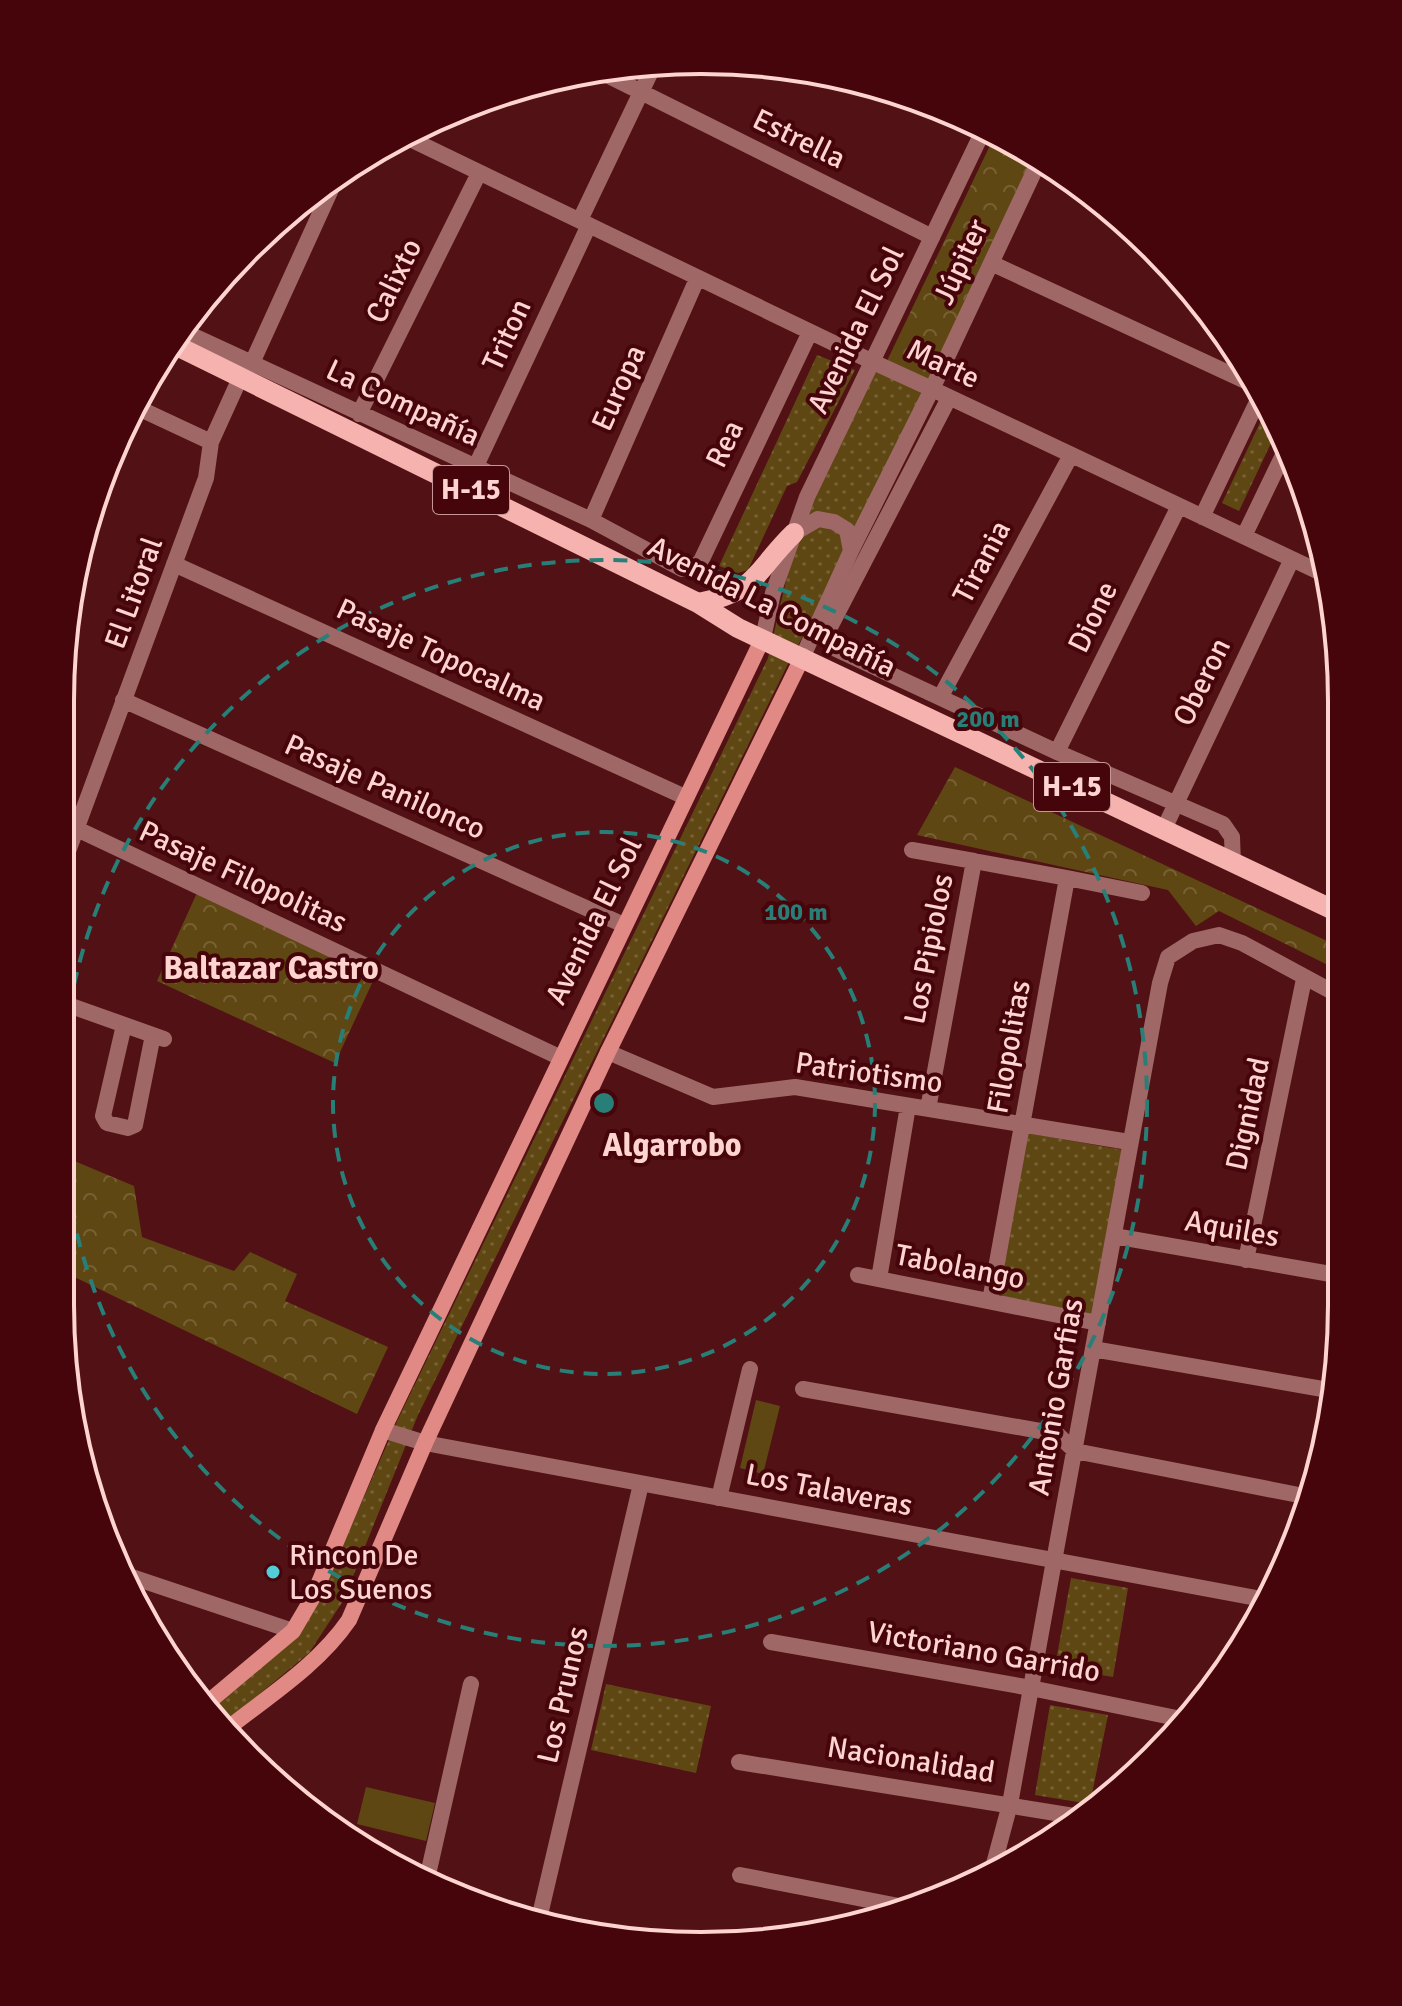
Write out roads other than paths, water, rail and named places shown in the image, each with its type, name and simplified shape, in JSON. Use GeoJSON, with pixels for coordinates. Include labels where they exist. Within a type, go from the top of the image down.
{"type":"FeatureCollection","features":[{"type":"Feature","properties":{"kind":"main road","name":"Avenida La Compañía"},"geometry":{"type":"LineString","coordinates":[[183,348],[246,370],[698,603],[738,628],[803,656],[1328,908]]}},
{"type":"Feature","properties":{"kind":"main road"},"geometry":{"type":"LineString","coordinates":[[698,603],[728,597],[746,587],[794,533]]}},
{"type":"Feature","properties":{"kind":"main road","name":"Avenida El Sol"},"geometry":{"type":"LineString","coordinates":[[213,1698],[293,1631],[313,1597],[383,1430],[559,1057],[685,797],[756,660],[763,638]]}},
{"type":"Feature","properties":{"kind":"main road"},"geometry":{"type":"LineString","coordinates":[[235,1723],[300,1673],[334,1642],[349,1620],[425,1443],[608,1052],[803,656]]}},
{"type":"Feature","properties":{"kind":"street","name":"Triton"},"geometry":{"type":"LineString","coordinates":[[475,468],[649,76]]}},
{"type":"Feature","properties":{"kind":"street","name":"Estrella"},"geometry":{"type":"LineString","coordinates":[[616,80],[932,237]]}},
{"type":"Feature","properties":{"kind":"street","name":"Avenida El Sol"},"geometry":{"type":"LineString","coordinates":[[763,638],[773,593],[807,497],[979,139]]}},
{"type":"Feature","properties":{"kind":"street","name":"Marte"},"geometry":{"type":"LineString","coordinates":[[417,143],[697,279],[1314,569]]}},
{"type":"Feature","properties":{"kind":"street","name":"Júpiter"},"geometry":{"type":"LineString","coordinates":[[932,389],[1034,171]]}},
{"type":"Feature","properties":{"kind":"street","name":"Calixto"},"geometry":{"type":"LineString","coordinates":[[359,414],[479,173]]}},
{"type":"Feature","properties":{"kind":"street","name":"El Litoral"},"geometry":{"type":"LineString","coordinates":[[74,837],[206,478],[211,442],[326,199]]}},
{"type":"Feature","properties":{"kind":"street"},"geometry":{"type":"LineString","coordinates":[[991,263],[1237,377]]}},
{"type":"Feature","properties":{"kind":"street","name":"Europa"},"geometry":{"type":"LineString","coordinates":[[591,520],[697,279]]}},
{"type":"Feature","properties":{"kind":"street","name":"Rea"},"geometry":{"type":"LineString","coordinates":[[682,569],[700,563],[810,332]]}},
{"type":"Feature","properties":{"kind":"street","name":"La Compañía"},"geometry":{"type":"LineString","coordinates":[[192,336],[246,370],[359,414],[591,520],[682,569]]}},
{"type":"Feature","properties":{"kind":"street"},"geometry":{"type":"LineString","coordinates":[[803,656],[851,551],[932,389]]}},
{"type":"Feature","properties":{"kind":"street"},"geometry":{"type":"LineString","coordinates":[[949,398],[829,629],[829,642],[836,649],[1057,752],[1223,824],[1232,837],[1233,864]]}},
{"type":"Feature","properties":{"kind":"street"},"geometry":{"type":"LineString","coordinates":[[1202,517],[1254,408]]}},
{"type":"Feature","properties":{"kind":"street"},"geometry":{"type":"LineString","coordinates":[[145,411],[211,442]]}},
{"type":"Feature","properties":{"kind":"street","name":"Tirania"},"geometry":{"type":"LineString","coordinates":[[941,696],[1071,455]]}},
{"type":"Feature","properties":{"kind":"street"},"geometry":{"type":"LineString","coordinates":[[1244,536],[1280,461]]}},
{"type":"Feature","properties":{"kind":"street","name":"Dione"},"geometry":{"type":"LineString","coordinates":[[1057,752],[1179,506]]}},
{"type":"Feature","properties":{"kind":"street"},"geometry":{"type":"LineString","coordinates":[[794,533],[805,524],[826,519],[847,530],[851,551]]}},
{"type":"Feature","properties":{"kind":"street","name":"Oberon"},"geometry":{"type":"LineString","coordinates":[[1163,831],[1292,559]]}},
{"type":"Feature","properties":{"kind":"street","name":"Pasaje Topocalma"},"geometry":{"type":"LineString","coordinates":[[174,564],[685,797]]}},
{"type":"Feature","properties":{"kind":"street","name":"Pasaje Panilonco"},"geometry":{"type":"LineString","coordinates":[[123,700],[624,925]]}},
{"type":"Feature","properties":{"kind":"street","name":"Pasaje Filopolitas"},"geometry":{"type":"LineString","coordinates":[[77,829],[559,1057]]}},
{"type":"Feature","properties":{"kind":"street","name":"Los Pipiolos"},"geometry":{"type":"LineString","coordinates":[[912,850],[974,861],[928,1109]]}},
{"type":"Feature","properties":{"kind":"street"},"geometry":{"type":"LineString","coordinates":[[974,861],[1142,893]]}},
{"type":"Feature","properties":{"kind":"street","name":"Filopolitas"},"geometry":{"type":"LineString","coordinates":[[990,1301],[1067,878]]}},
{"type":"Feature","properties":{"kind":"street","name":"Antonio Garfias"},"geometry":{"type":"LineString","coordinates":[[996,1858],[1010,1804],[1129,1142],[1160,983],[1168,957],[1193,941],[1219,935],[1242,943],[1304,979]]}},
{"type":"Feature","properties":{"kind":"street"},"geometry":{"type":"LineString","coordinates":[[1304,979],[1328,990]]}},
{"type":"Feature","properties":{"kind":"street","name":"Dignidad"},"geometry":{"type":"LineString","coordinates":[[1246,1260],[1304,979]]}},
{"type":"Feature","properties":{"kind":"street"},"geometry":{"type":"LineString","coordinates":[[74,1007],[158,1037],[135,1125],[128,1128],[107,1123],[103,1116],[124,1025]]}},
{"type":"Feature","properties":{"kind":"street","name":"Patriotismo"},"geometry":{"type":"LineString","coordinates":[[608,1052],[713,1097],[795,1087],[1129,1142]]}},
{"type":"Feature","properties":{"kind":"street"},"geometry":{"type":"LineString","coordinates":[[879,1279],[908,1106]]}},
{"type":"Feature","properties":{"kind":"street","name":"Aquiles"},"geometry":{"type":"LineString","coordinates":[[1114,1236],[1328,1274]]}},
{"type":"Feature","properties":{"kind":"street","name":"Tabolango"},"geometry":{"type":"LineString","coordinates":[[858,1275],[1098,1323]]}},
{"type":"Feature","properties":{"kind":"street"},"geometry":{"type":"LineString","coordinates":[[1093,1349],[1323,1389]]}},
{"type":"Feature","properties":{"kind":"street"},"geometry":{"type":"LineString","coordinates":[[719,1498],[750,1369]]}},
{"type":"Feature","properties":{"kind":"street"},"geometry":{"type":"LineString","coordinates":[[803,1389],[1057,1434],[1075,1451],[1299,1495]]}},
{"type":"Feature","properties":{"kind":"street","name":"Los Talaveras"},"geometry":{"type":"LineString","coordinates":[[383,1430],[425,1443],[1255,1598]]}},
{"type":"Feature","properties":{"kind":"street","name":"Los Prunos"},"geometry":{"type":"LineString","coordinates":[[541,1911],[641,1484]]}},
{"type":"Feature","properties":{"kind":"street"},"geometry":{"type":"LineString","coordinates":[[138,1579],[293,1631]]}},
{"type":"Feature","properties":{"kind":"street","name":"Victoriano Garrido"},"geometry":{"type":"LineString","coordinates":[[771,1642],[1031,1688],[1173,1717]]}},
{"type":"Feature","properties":{"kind":"street"},"geometry":{"type":"LineString","coordinates":[[429,1869],[471,1684]]}},
{"type":"Feature","properties":{"kind":"street","name":"Nacionalidad"},"geometry":{"type":"LineString","coordinates":[[739,1762],[1065,1814]]}},
{"type":"Feature","properties":{"kind":"street"},"geometry":{"type":"LineString","coordinates":[[740,1875],[887,1904]]}},
{"type":"Feature","properties":{"kind":"place","name":"Rincon De Los Suenos"},"geometry":{"type":"Point","coordinates":[273,1572]}},
{"type":"Feature","properties":{"kind":"district","name":"Baltazar Castro"},"geometry":{"type":"Point","coordinates":[271,968]}},
{"type":"Feature","properties":{"kind":"district","name":"Algarrobo"},"geometry":{"type":"Point","coordinates":[672,1145]}}]}
